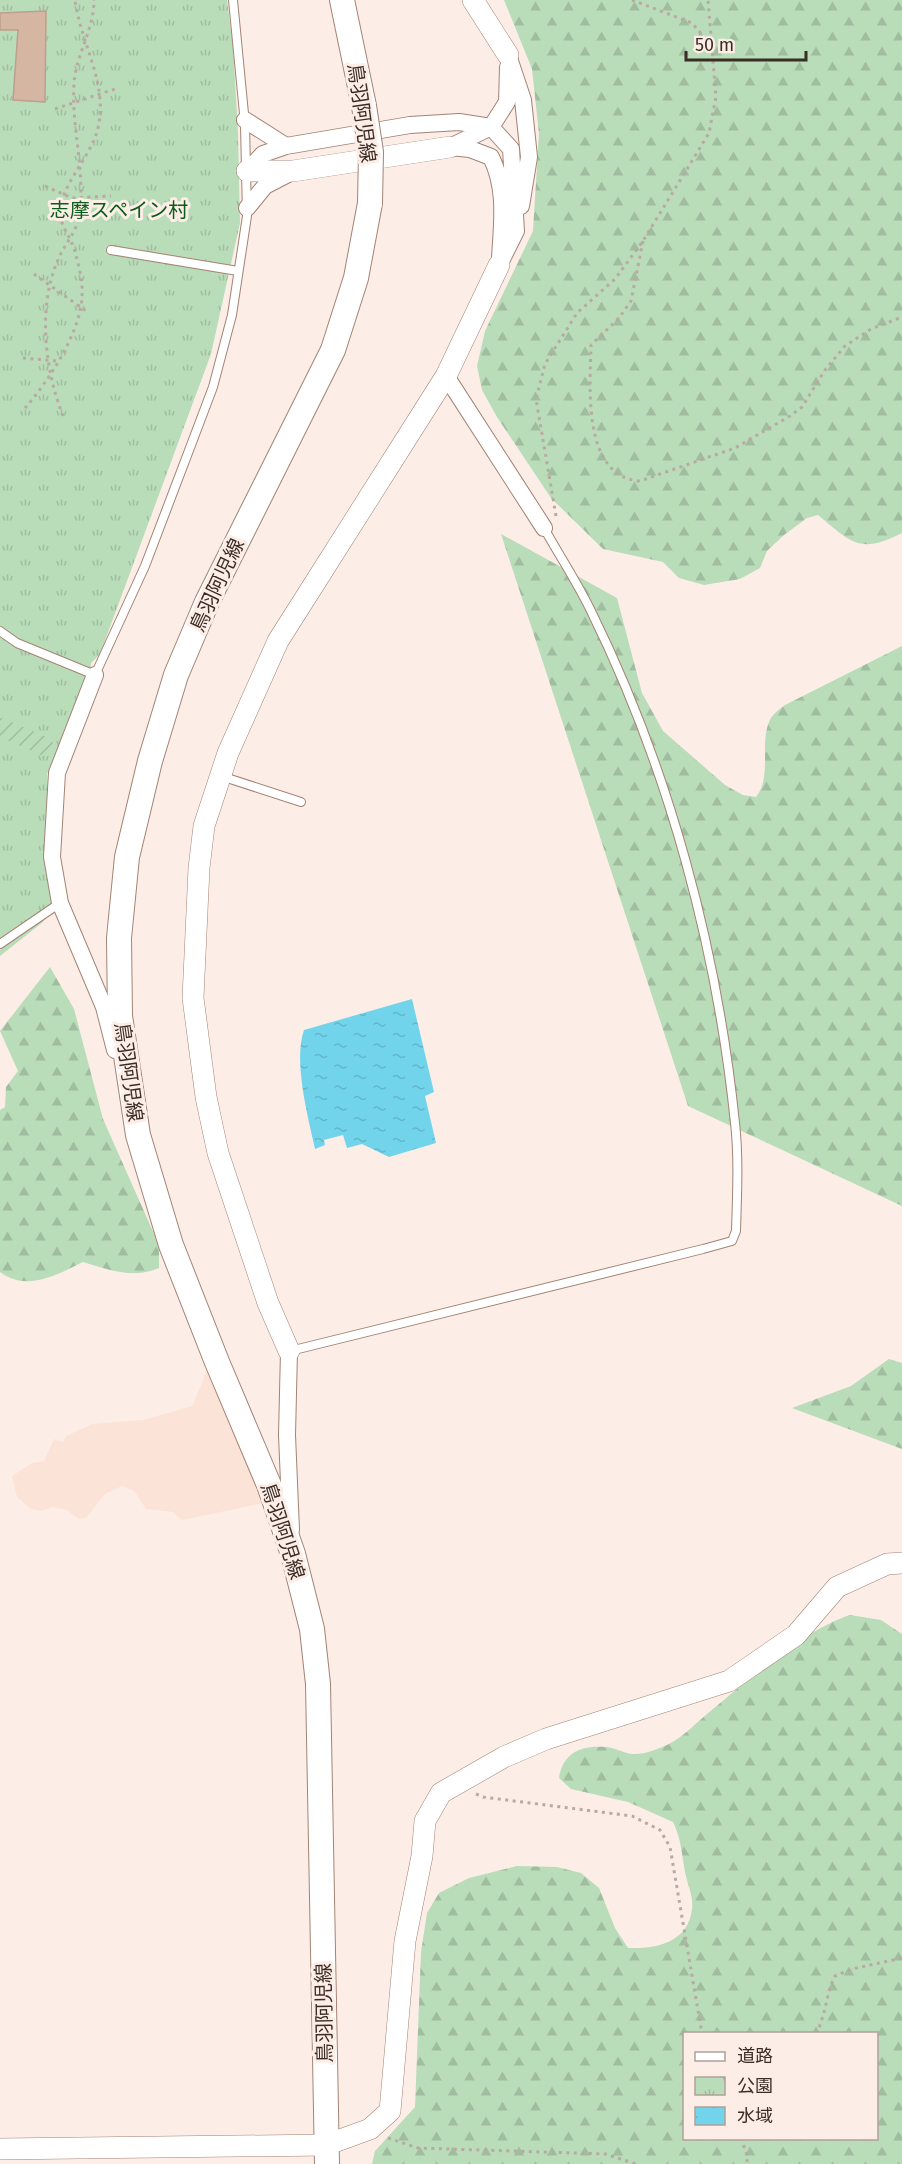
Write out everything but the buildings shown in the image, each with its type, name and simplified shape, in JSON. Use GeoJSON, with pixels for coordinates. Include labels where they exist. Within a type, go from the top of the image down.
{"type":"FeatureCollection","features":[{"type":"Feature","properties":{"kind":"main road","name":"鳥羽阿児線"},"geometry":{"type":"LineString","coordinates":[[326,2154],[318,1684],[312,1629],[293,1554],[269,1485],[171,1245],[138,1135],[120,1016],[119,939],[127,857],[150,761],[176,675],[207,602],[333,350],[356,279],[370,203],[370,152],[364,106],[342,0]]}},
{"type":"Feature","properties":{"kind":"street"},"geometry":{"type":"LineString","coordinates":[[293,1554],[287,1435],[289,1351],[268,1302],[218,1153],[206,1097],[197,1034],[193,977],[199,868],[204,826],[220,776],[250,700],[278,641],[447,376],[516,231],[529,157],[523,100],[508,55],[473,0]]}},
{"type":"Feature","properties":{"kind":"street"},"geometry":{"type":"LineString","coordinates":[[450,147],[491,127],[507,102],[508,55]]}},
{"type":"Feature","properties":{"kind":"street"},"geometry":{"type":"LineString","coordinates":[[245,120],[285,146]]}},
{"type":"Feature","properties":{"kind":"street"},"geometry":{"type":"LineString","coordinates":[[247,171],[264,154],[285,146],[410,125],[459,122],[491,127],[511,149],[516,231]]}},
{"type":"Feature","properties":{"kind":"street"},"geometry":{"type":"LineString","coordinates":[[247,171],[293,171],[450,147],[470,149],[491,157],[501,177],[503,213],[499,265]]}},
{"type":"Feature","properties":{"kind":"street"},"geometry":{"type":"LineString","coordinates":[[247,208],[265,186],[293,171]]}},
{"type":"Feature","properties":{"kind":"street"},"geometry":{"type":"LineString","coordinates":[[447,376],[544,528]]}},
{"type":"Feature","properties":{"kind":"street"},"geometry":{"type":"LineString","coordinates":[[96,675],[57,773],[52,857],[60,903],[104,1007],[138,1135]]}},
{"type":"Feature","properties":{"kind":"street"},"geometry":{"type":"LineString","coordinates":[[0,2150],[326,2154],[370,2128],[390,2111],[405,1941],[422,1856],[425,1821],[441,1793],[504,1757],[546,1739],[729,1681],[796,1635],[837,1587],[887,1564],[902,1563]]}},
{"type":"Feature","properties":{"kind":"lane"},"geometry":{"type":"LineString","coordinates":[[0,631],[17,643],[96,675],[145,566],[213,387],[232,315],[246,233],[245,120],[233,0]]}},
{"type":"Feature","properties":{"kind":"lane"},"geometry":{"type":"LineString","coordinates":[[111,250],[238,271]]}},
{"type":"Feature","properties":{"kind":"lane"},"geometry":{"type":"LineString","coordinates":[[289,1351],[703,1249],[732,1240],[736,1232],[736,1125],[718,1000],[696,899],[670,811],[633,706],[591,610],[544,528]]}},
{"type":"Feature","properties":{"kind":"lane"},"geometry":{"type":"LineString","coordinates":[[220,776],[301,802]]}},
{"type":"Feature","properties":{"kind":"lane"},"geometry":{"type":"LineString","coordinates":[[0,944],[60,903]]}},
{"type":"Feature","properties":{"kind":"path"},"geometry":{"type":"LineString","coordinates":[[25,408],[50,375],[81,308],[82,283],[60,211],[68,184],[91,148],[97,130],[100,95],[96,70],[85,45],[75,0]]}},
{"type":"Feature","properties":{"kind":"path"},"geometry":{"type":"LineString","coordinates":[[63,416],[50,375],[47,304],[58,260],[79,218],[81,199],[74,82],[93,23],[94,0]]}},
{"type":"Feature","properties":{"kind":"path"},"geometry":{"type":"LineString","coordinates":[[632,0],[692,23],[713,48]]}},
{"type":"Feature","properties":{"kind":"path"},"geometry":{"type":"LineString","coordinates":[[544,528],[557,515],[536,399],[545,364],[578,313],[615,279],[643,241],[709,133],[716,97],[708,0]]}},
{"type":"Feature","properties":{"kind":"path"},"geometry":{"type":"LineString","coordinates":[[55,109],[118,88]]}},
{"type":"Feature","properties":{"kind":"path"},"geometry":{"type":"LineString","coordinates":[[45,186],[64,196],[81,199],[111,196]]}},
{"type":"Feature","properties":{"kind":"path"},"geometry":{"type":"LineString","coordinates":[[643,241],[631,301],[620,318],[591,345],[590,390],[600,453],[616,475],[628,480],[640,481],[735,448],[790,416],[802,407],[825,370],[845,346],[871,329],[902,317]]}},
{"type":"Feature","properties":{"kind":"path"},"geometry":{"type":"LineString","coordinates":[[34,274],[86,311]]}},
{"type":"Feature","properties":{"kind":"path"},"geometry":{"type":"LineString","coordinates":[[23,358],[57,361]]}},
{"type":"Feature","properties":{"kind":"path"},"geometry":{"type":"LineString","coordinates":[[455,1784],[483,1797],[632,1816],[660,1830],[670,1847],[702,2032]]}},
{"type":"Feature","properties":{"kind":"path"},"geometry":{"type":"LineString","coordinates":[[817,2032],[823,2020],[828,1990],[835,1976],[852,1969],[902,1958]]}},
{"type":"Feature","properties":{"kind":"path"},"geometry":{"type":"LineString","coordinates":[[370,2128],[399,2144],[418,2148],[605,2154],[636,2164]]}},
{"type":"Feature","properties":{"kind":"path"},"geometry":{"type":"LineString","coordinates":[[741,2140],[748,2158],[746,2164]]}},
{"type":"Feature","properties":{"kind":"shaded area"},"geometry":{"type":"Polygon","coordinates":[[[211,1362],[269,1502],[182,1520],[173,1512],[146,1509],[134,1491],[122,1486],[105,1494],[86,1518],[79,1519],[67,1510],[53,1507],[42,1511],[31,1509],[17,1497],[12,1476],[32,1463],[44,1461],[54,1439],[63,1442],[66,1436],[92,1424],[143,1420],[192,1406],[211,1362]]]}},
{"type":"Feature","properties":{"kind":"green space","name":"志摩スペイン村"},"geometry":{"type":"Polygon","coordinates":[[[0,0],[227,0],[233,45],[240,223],[211,354],[100,654],[91,663],[89,685],[47,774],[55,902],[43,922],[0,956],[0,0]]]}},
{"type":"Feature","properties":{"kind":"green space"},"geometry":{"type":"Polygon","coordinates":[[[504,0],[902,0],[902,533],[887,540],[865,544],[848,538],[818,515],[807,518],[784,535],[767,551],[760,568],[740,579],[704,585],[679,578],[663,562],[603,549],[551,498],[497,417],[482,390],[477,366],[485,331],[533,231],[539,134],[532,69],[504,0]]]}},
{"type":"Feature","properties":{"kind":"green space"},"geometry":{"type":"Polygon","coordinates":[[[501,534],[617,598],[642,693],[663,731],[725,785],[743,795],[756,797],[761,789],[765,769],[767,727],[776,712],[785,705],[902,646],[902,1206],[688,1106],[501,534]]]}},
{"type":"Feature","properties":{"kind":"green space"},"geometry":{"type":"Polygon","coordinates":[[[0,717],[51,739],[56,749],[52,755],[43,756],[0,737],[0,717]]]}},
{"type":"Feature","properties":{"kind":"green space"},"geometry":{"type":"Polygon","coordinates":[[[50,967],[74,1009],[103,1119],[159,1245],[159,1268],[130,1273],[83,1262],[63,1272],[31,1281],[20,1281],[0,1272],[0,1110],[5,1107],[6,1087],[18,1071],[0,1031],[50,967]]]}},
{"type":"Feature","properties":{"kind":"green space"},"geometry":{"type":"Polygon","coordinates":[[[889,1359],[902,1363],[902,1449],[792,1408],[851,1386],[889,1359]]]}},
{"type":"Feature","properties":{"kind":"green space"},"geometry":{"type":"Polygon","coordinates":[[[850,1615],[881,1620],[902,1634],[902,2164],[372,2164],[375,2151],[415,2107],[421,1952],[427,1913],[439,1893],[469,1878],[517,1866],[557,1867],[581,1873],[599,1888],[615,1928],[628,1948],[660,1945],[677,1937],[689,1920],[692,1905],[680,1840],[673,1822],[628,1802],[571,1789],[559,1778],[564,1762],[574,1752],[588,1747],[608,1747],[637,1754],[673,1742],[739,1687],[813,1632],[850,1615]]]}},
{"type":"Feature","properties":{"kind":"water"},"geometry":{"type":"Polygon","coordinates":[[[412,999],[434,1092],[425,1096],[436,1143],[389,1157],[362,1144],[347,1148],[343,1135],[324,1140],[325,1145],[315,1149],[301,1073],[300,1057],[304,1030],[412,999]]]}}]}
